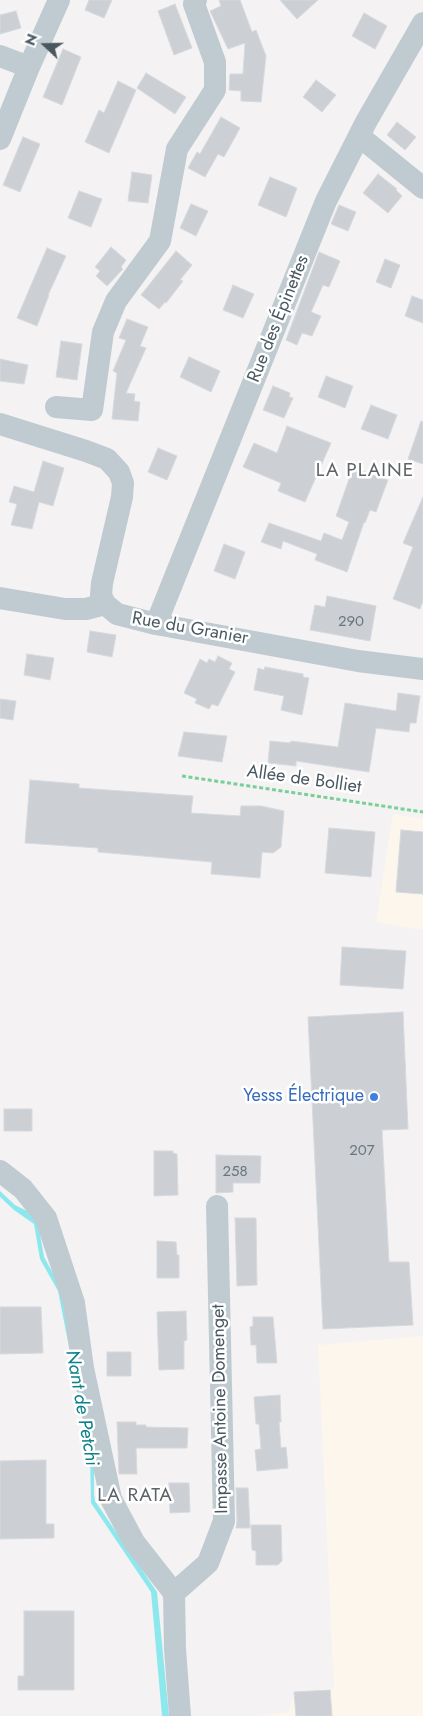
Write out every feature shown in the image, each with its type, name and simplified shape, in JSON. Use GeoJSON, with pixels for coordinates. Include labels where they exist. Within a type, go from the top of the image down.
{"type":"FeatureCollection","features":[{"type":"Feature","properties":{"kind":"street"},"geometry":{"type":"LineString","coordinates":[[0,139],[28,67],[59,0]]}},
{"type":"Feature","properties":{"kind":"street"},"geometry":{"type":"LineString","coordinates":[[56,407],[92,410],[103,332],[116,301],[160,241],[177,150],[215,90],[215,62],[194,4],[196,0]]}},
{"type":"Feature","properties":{"kind":"street","name":"Rue des Épinettes"},"geometry":{"type":"LineString","coordinates":[[156,624],[326,201],[358,136],[423,23]]}},
{"type":"Feature","properties":{"kind":"street"},"geometry":{"type":"LineString","coordinates":[[0,56],[28,67]]}},
{"type":"Feature","properties":{"kind":"street"},"geometry":{"type":"LineString","coordinates":[[358,136],[423,188]]}},
{"type":"Feature","properties":{"kind":"street"},"geometry":{"type":"LineString","coordinates":[[0,424],[86,451],[107,460],[119,472],[123,483],[122,497],[102,582],[101,594],[105,604],[86,610],[65,609],[0,598]]}},
{"type":"Feature","properties":{"kind":"street","name":"Rue du Granier"},"geometry":{"type":"LineString","coordinates":[[105,604],[117,614],[156,624],[358,661],[423,668]]}},
{"type":"Feature","properties":{"kind":"street"},"geometry":{"type":"LineString","coordinates":[[0,1171],[23,1189],[46,1218],[74,1303],[83,1368],[111,1499],[134,1542],[174,1593],[175,1650],[180,1716]]}},
{"type":"Feature","properties":{"kind":"street","name":"Impasse Antoine Domenget"},"geometry":{"type":"LineString","coordinates":[[174,1593],[208,1563],[224,1520],[217,1206]]}},
{"type":"Feature","properties":{"kind":"path","name":"Allée de Bolliet"},"geometry":{"type":"LineString","coordinates":[[182,776],[423,812]]}},
{"type":"Feature","properties":{"kind":"shaded area"},"geometry":{"type":"Polygon","coordinates":[[[393,814],[423,819],[423,930],[376,922],[393,814]]]}},
{"type":"Feature","properties":{"kind":"shaded area"},"geometry":{"type":"Polygon","coordinates":[[[423,1336],[423,1716],[258,1716],[289,1712],[294,1692],[334,1688],[318,1345],[423,1336]]]}},
{"type":"Feature","properties":{"kind":"water","name":"Nant de Petchi"},"geometry":{"type":"Polygon","coordinates":[[[0,1191],[15,1205],[29,1212],[38,1223],[44,1257],[61,1288],[94,1469],[95,1501],[157,1592],[169,1716],[162,1716],[151,1592],[91,1503],[90,1454],[58,1291],[40,1259],[34,1224],[0,1197],[0,1191]]]}},
{"type":"Feature","properties":{"kind":"building"},"geometry":{"type":"Polygon","coordinates":[[[89,0],[112,0],[104,18],[85,10],[89,0]]]}},
{"type":"Feature","properties":{"kind":"building"},"geometry":{"type":"Polygon","coordinates":[[[219,0],[240,0],[252,32],[256,30],[266,56],[261,102],[241,101],[241,91],[229,90],[230,74],[243,74],[245,43],[228,49],[210,11],[221,6],[219,0]]]}},
{"type":"Feature","properties":{"kind":"building"},"geometry":{"type":"Polygon","coordinates":[[[280,0],[318,0],[297,19],[280,0]]]}},
{"type":"Feature","properties":{"kind":"building"},"geometry":{"type":"Polygon","coordinates":[[[175,4],[192,48],[174,55],[158,11],[175,4]]]}},
{"type":"Feature","properties":{"kind":"building"},"geometry":{"type":"Polygon","coordinates":[[[16,11],[21,28],[0,34],[0,15],[16,11]]]}},
{"type":"Feature","properties":{"kind":"building"},"geometry":{"type":"Polygon","coordinates":[[[364,13],[387,26],[375,49],[352,36],[364,13]]]}},
{"type":"Feature","properties":{"kind":"building"},"geometry":{"type":"Polygon","coordinates":[[[63,49],[81,57],[62,105],[43,97],[63,49]]]}},
{"type":"Feature","properties":{"kind":"building"},"geometry":{"type":"Polygon","coordinates":[[[146,73],[186,97],[175,114],[137,88],[146,73]]]}},
{"type":"Feature","properties":{"kind":"building"},"geometry":{"type":"Polygon","coordinates":[[[316,80],[336,95],[322,112],[303,97],[316,80]]]}},
{"type":"Feature","properties":{"kind":"building"},"geometry":{"type":"Polygon","coordinates":[[[118,81],[136,90],[109,153],[85,142],[99,110],[104,113],[118,81]]]}},
{"type":"Feature","properties":{"kind":"building"},"geometry":{"type":"Polygon","coordinates":[[[221,117],[240,128],[224,157],[218,154],[205,177],[188,168],[197,152],[200,154],[221,117]]]}},
{"type":"Feature","properties":{"kind":"building"},"geometry":{"type":"Polygon","coordinates":[[[397,122],[416,137],[405,150],[387,135],[397,122]]]}},
{"type":"Feature","properties":{"kind":"building"},"geometry":{"type":"Polygon","coordinates":[[[23,137],[40,144],[20,192],[3,185],[23,137]]]}},
{"type":"Feature","properties":{"kind":"building"},"geometry":{"type":"Polygon","coordinates":[[[132,172],[152,175],[148,203],[128,201],[132,172]]]}},
{"type":"Feature","properties":{"kind":"building"},"geometry":{"type":"Polygon","coordinates":[[[378,174],[397,189],[402,196],[388,213],[363,193],[378,174]]]}},
{"type":"Feature","properties":{"kind":"building"},"geometry":{"type":"Polygon","coordinates":[[[270,177],[297,188],[286,217],[258,205],[270,177]]]}},
{"type":"Feature","properties":{"kind":"building"},"geometry":{"type":"Polygon","coordinates":[[[79,191],[102,199],[91,227],[68,218],[79,191]]]}},
{"type":"Feature","properties":{"kind":"building"},"geometry":{"type":"Polygon","coordinates":[[[191,204],[208,211],[196,236],[180,228],[191,204]]]}},
{"type":"Feature","properties":{"kind":"building"},"geometry":{"type":"Polygon","coordinates":[[[339,205],[356,212],[348,231],[331,224],[339,205]]]}},
{"type":"Feature","properties":{"kind":"building"},"geometry":{"type":"Polygon","coordinates":[[[111,247],[126,260],[121,267],[123,269],[107,286],[96,276],[100,271],[95,267],[111,247]]]}},
{"type":"Feature","properties":{"kind":"building"},"geometry":{"type":"Polygon","coordinates":[[[47,248],[66,256],[48,295],[37,326],[17,318],[47,248]]]}},
{"type":"Feature","properties":{"kind":"building"},"geometry":{"type":"Polygon","coordinates":[[[176,251],[192,265],[180,280],[183,281],[159,309],[141,295],[176,251]]]}},
{"type":"Feature","properties":{"kind":"building"},"geometry":{"type":"Polygon","coordinates":[[[319,252],[340,261],[329,287],[323,285],[311,312],[321,316],[312,336],[302,333],[297,345],[286,340],[319,252]]]}},
{"type":"Feature","properties":{"kind":"building"},"geometry":{"type":"Polygon","coordinates":[[[385,259],[400,265],[391,288],[376,282],[385,259]]]}},
{"type":"Feature","properties":{"kind":"building"},"geometry":{"type":"Polygon","coordinates":[[[233,285],[254,294],[243,318],[223,310],[233,285]]]}},
{"type":"Feature","properties":{"kind":"building"},"geometry":{"type":"Polygon","coordinates":[[[412,296],[423,300],[423,323],[405,316],[412,296]]]}},
{"type":"Feature","properties":{"kind":"building"},"geometry":{"type":"Polygon","coordinates":[[[127,319],[148,327],[140,346],[146,348],[126,393],[135,394],[134,401],[140,402],[138,421],[112,419],[117,373],[113,371],[126,340],[119,338],[127,319]]]}},
{"type":"Feature","properties":{"kind":"building"},"geometry":{"type":"Polygon","coordinates":[[[61,341],[82,344],[77,380],[56,377],[61,341]]]}},
{"type":"Feature","properties":{"kind":"building"},"geometry":{"type":"Polygon","coordinates":[[[189,357],[220,371],[211,392],[180,377],[189,357]]]}},
{"type":"Feature","properties":{"kind":"building"},"geometry":{"type":"Polygon","coordinates":[[[0,359],[28,365],[24,384],[0,381],[0,359]]]}},
{"type":"Feature","properties":{"kind":"building"},"geometry":{"type":"Polygon","coordinates":[[[326,376],[353,386],[345,408],[318,397],[326,376]]]}},
{"type":"Feature","properties":{"kind":"building"},"geometry":{"type":"Polygon","coordinates":[[[273,386],[290,393],[289,397],[293,398],[284,418],[263,410],[273,386]]]}},
{"type":"Feature","properties":{"kind":"building"},"geometry":{"type":"Polygon","coordinates":[[[371,405],[397,415],[388,439],[361,429],[371,405]]]}},
{"type":"Feature","properties":{"kind":"building"},"geometry":{"type":"Polygon","coordinates":[[[421,421],[423,422],[423,464],[408,459],[421,421]]]}},
{"type":"Feature","properties":{"kind":"building"},"geometry":{"type":"Polygon","coordinates":[[[287,426],[331,443],[305,502],[278,491],[281,483],[243,467],[254,443],[277,453],[287,426]]]}},
{"type":"Feature","properties":{"kind":"building"},"geometry":{"type":"Polygon","coordinates":[[[158,448],[177,456],[167,480],[148,472],[158,448]]]}},
{"type":"Feature","properties":{"kind":"building"},"geometry":{"type":"Polygon","coordinates":[[[43,461],[64,468],[53,506],[39,502],[32,529],[11,525],[17,504],[9,502],[14,486],[34,492],[43,461]]]}},
{"type":"Feature","properties":{"kind":"building"},"geometry":{"type":"Polygon","coordinates":[[[353,468],[388,480],[376,512],[370,510],[364,522],[347,572],[315,560],[317,554],[283,541],[281,549],[261,542],[269,523],[321,541],[324,533],[342,540],[349,522],[336,516],[353,468]]]}},
{"type":"Feature","properties":{"kind":"building"},"geometry":{"type":"Polygon","coordinates":[[[423,497],[423,601],[420,609],[393,599],[413,547],[403,543],[423,497]]]}},
{"type":"Feature","properties":{"kind":"building"},"geometry":{"type":"Polygon","coordinates":[[[224,544],[245,552],[235,579],[214,571],[224,544]]]}},
{"type":"Feature","properties":{"kind":"building"},"geometry":{"type":"Polygon","coordinates":[[[327,596],[376,606],[370,641],[310,630],[315,605],[325,607],[327,596]]]}},
{"type":"Feature","properties":{"kind":"building"},"geometry":{"type":"Polygon","coordinates":[[[90,631],[116,635],[112,657],[87,652],[90,631]]]}},
{"type":"Feature","properties":{"kind":"building"},"geometry":{"type":"Polygon","coordinates":[[[27,654],[54,658],[50,680],[24,675],[27,654]]]}},
{"type":"Feature","properties":{"kind":"building"},"geometry":{"type":"Polygon","coordinates":[[[218,656],[232,663],[229,669],[235,672],[218,706],[212,704],[209,709],[195,703],[197,699],[184,693],[200,659],[207,663],[209,659],[215,662],[218,656]]]}},
{"type":"Feature","properties":{"kind":"building"},"geometry":{"type":"Polygon","coordinates":[[[265,667],[303,674],[303,677],[309,678],[302,715],[281,710],[284,696],[254,690],[258,668],[264,670],[265,667]]]}},
{"type":"Feature","properties":{"kind":"building"},"geometry":{"type":"Polygon","coordinates":[[[398,693],[420,696],[416,723],[410,723],[409,732],[376,728],[369,772],[296,761],[296,766],[268,763],[270,741],[290,743],[291,741],[338,747],[345,703],[396,711],[398,693]]]}},
{"type":"Feature","properties":{"kind":"building"},"geometry":{"type":"Polygon","coordinates":[[[0,699],[16,701],[13,720],[0,718],[0,699]]]}},
{"type":"Feature","properties":{"kind":"building"},"geometry":{"type":"Polygon","coordinates":[[[184,732],[227,736],[222,762],[178,756],[184,732]]]}},
{"type":"Feature","properties":{"kind":"building"},"geometry":{"type":"Polygon","coordinates":[[[30,780],[79,784],[79,788],[193,796],[191,813],[240,816],[241,806],[261,806],[284,811],[281,847],[273,853],[262,852],[260,878],[211,874],[212,862],[98,852],[98,848],[25,843],[30,780]]]}},
{"type":"Feature","properties":{"kind":"building"},"geometry":{"type":"Polygon","coordinates":[[[329,828],[375,832],[371,877],[325,873],[329,828]]]}},
{"type":"Feature","properties":{"kind":"building"},"geometry":{"type":"Polygon","coordinates":[[[401,830],[423,832],[423,894],[396,892],[401,830]]]}},
{"type":"Feature","properties":{"kind":"building"},"geometry":{"type":"Polygon","coordinates":[[[342,947],[406,951],[403,989],[340,985],[342,947]]]}},
{"type":"Feature","properties":{"kind":"building"},"geometry":{"type":"Polygon","coordinates":[[[403,1012],[408,1129],[382,1130],[389,1262],[409,1262],[413,1325],[323,1329],[308,1017],[403,1012]]]}},
{"type":"Feature","properties":{"kind":"building"},"geometry":{"type":"Polygon","coordinates":[[[4,1109],[32,1109],[32,1131],[4,1131],[4,1109]]]}},
{"type":"Feature","properties":{"kind":"building"},"geometry":{"type":"Polygon","coordinates":[[[154,1151],[173,1151],[173,1153],[177,1154],[178,1195],[154,1196],[154,1151]]]}},
{"type":"Feature","properties":{"kind":"building"},"geometry":{"type":"Polygon","coordinates":[[[216,1155],[261,1156],[260,1183],[233,1183],[233,1192],[216,1193],[216,1155]]]}},
{"type":"Feature","properties":{"kind":"building"},"geometry":{"type":"Polygon","coordinates":[[[235,1218],[256,1218],[257,1285],[237,1286],[235,1218]]]}},
{"type":"Feature","properties":{"kind":"building"},"geometry":{"type":"Polygon","coordinates":[[[157,1241],[176,1242],[177,1255],[179,1255],[179,1278],[157,1278],[157,1241]]]}},
{"type":"Feature","properties":{"kind":"building"},"geometry":{"type":"Polygon","coordinates":[[[0,1307],[41,1307],[43,1353],[0,1354],[0,1307]]]}},
{"type":"Feature","properties":{"kind":"building"},"geometry":{"type":"Polygon","coordinates":[[[186,1311],[187,1340],[184,1341],[184,1369],[159,1370],[157,1312],[186,1311]]]}},
{"type":"Feature","properties":{"kind":"building"},"geometry":{"type":"Polygon","coordinates":[[[253,1317],[273,1317],[277,1363],[257,1363],[256,1345],[251,1345],[250,1327],[253,1326],[253,1317]]]}},
{"type":"Feature","properties":{"kind":"building"},"geometry":{"type":"Polygon","coordinates":[[[107,1352],[131,1352],[131,1376],[107,1376],[107,1352]]]}},
{"type":"Feature","properties":{"kind":"building"},"geometry":{"type":"Polygon","coordinates":[[[280,1395],[281,1422],[279,1422],[281,1448],[286,1447],[288,1468],[257,1471],[255,1450],[261,1449],[259,1424],[256,1424],[254,1397],[280,1395]]]}},
{"type":"Feature","properties":{"kind":"building"},"geometry":{"type":"Polygon","coordinates":[[[117,1422],[136,1422],[136,1425],[146,1425],[146,1427],[188,1428],[187,1448],[136,1448],[137,1474],[119,1474],[117,1422]]]}},
{"type":"Feature","properties":{"kind":"building"},"geometry":{"type":"Polygon","coordinates":[[[46,1460],[46,1524],[54,1524],[54,1538],[0,1539],[0,1461],[46,1460]]]}},
{"type":"Feature","properties":{"kind":"building"},"geometry":{"type":"Polygon","coordinates":[[[169,1483],[189,1483],[190,1512],[170,1513],[169,1483]]]}},
{"type":"Feature","properties":{"kind":"building"},"geometry":{"type":"Polygon","coordinates":[[[236,1488],[248,1488],[250,1528],[236,1528],[236,1488]]]}},
{"type":"Feature","properties":{"kind":"building"},"geometry":{"type":"Polygon","coordinates":[[[251,1525],[281,1525],[282,1561],[278,1565],[256,1565],[256,1551],[252,1550],[251,1525]]]}},
{"type":"Feature","properties":{"kind":"building"},"geometry":{"type":"Polygon","coordinates":[[[24,1611],[74,1611],[74,1690],[18,1690],[18,1676],[24,1676],[24,1611]]]}},
{"type":"Feature","properties":{"kind":"building"},"geometry":{"type":"Polygon","coordinates":[[[330,1690],[332,1716],[296,1716],[294,1692],[330,1690]]]}},
{"type":"Feature","properties":{"kind":"place","name":"Yesss Électrique"},"geometry":{"type":"Point","coordinates":[374,1097]}},
{"type":"Feature","properties":{"kind":"district","name":"LA PLAINE"},"geometry":{"type":"Point","coordinates":[365,471]}},
{"type":"Feature","properties":{"kind":"district","name":"LA RATA"},"geometry":{"type":"Point","coordinates":[135,1496]}}]}
